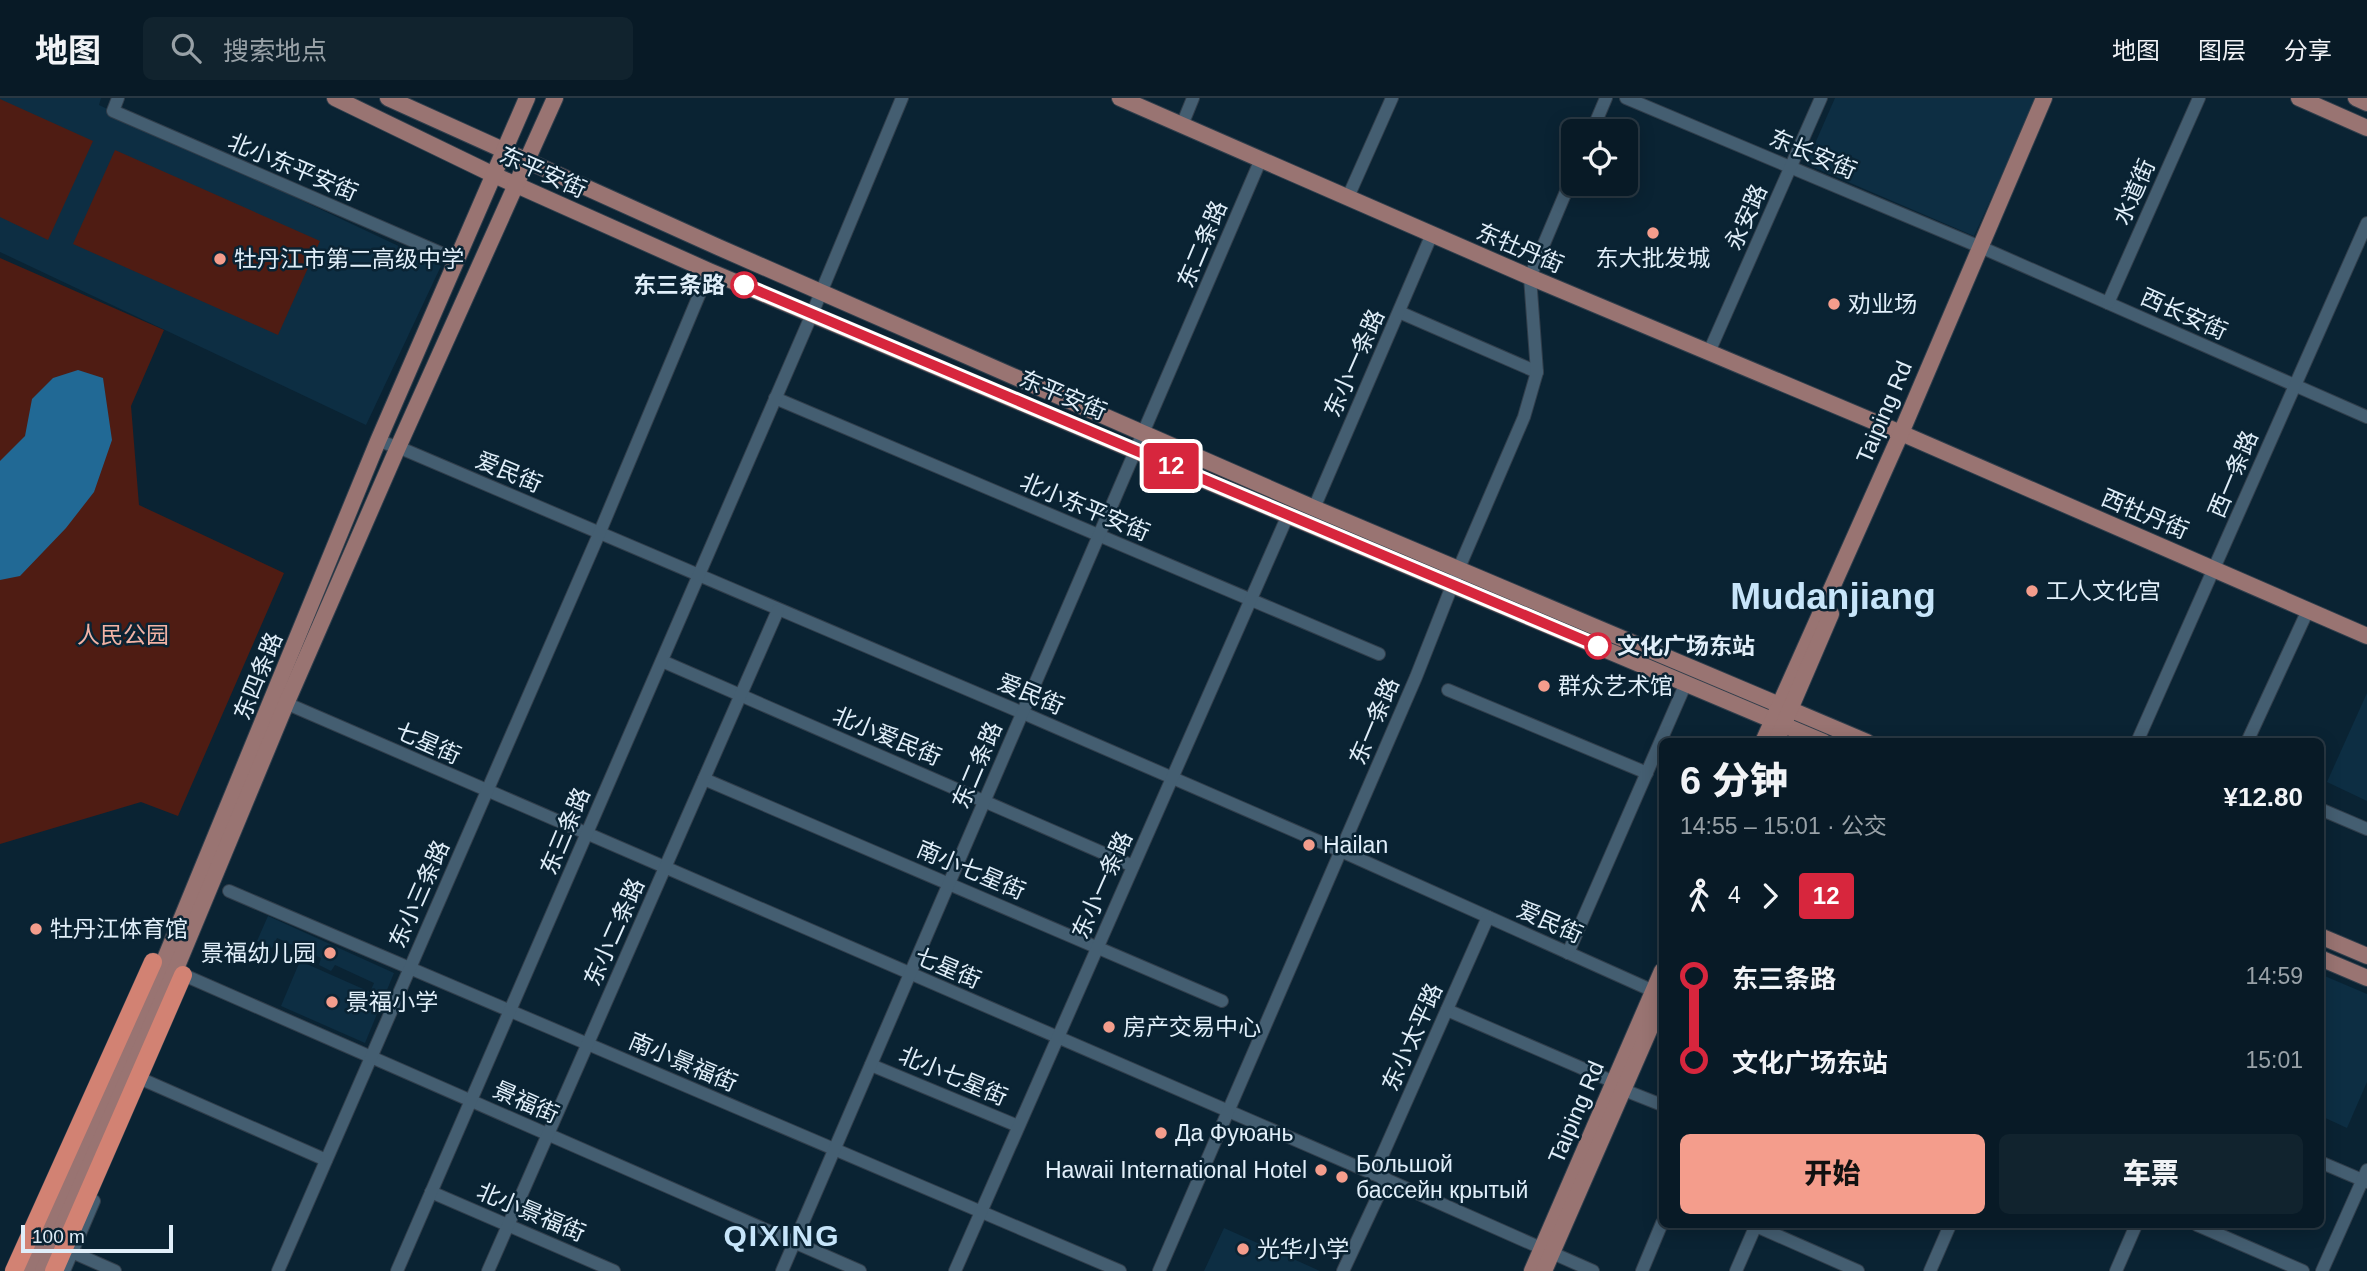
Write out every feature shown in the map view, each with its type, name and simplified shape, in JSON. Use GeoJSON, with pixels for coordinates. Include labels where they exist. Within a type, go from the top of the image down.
{"type":"FeatureCollection","features":[{"type":"Feature","properties":{"kind":"highway"},"geometry":{"type":"LineString","coordinates":[[54,1271],[137,1040],[168,968]]}},
{"type":"Feature","properties":{"kind":"highway"},"geometry":{"type":"LineString","coordinates":[[14,1271],[137,1040],[168,968]]}},
{"type":"Feature","properties":{"kind":"main road","name":"东平安街"},"geometry":{"type":"LineString","coordinates":[[335,98],[517,186],[812,314],[1815,738]]}},
{"type":"Feature","properties":{"kind":"main road","name":"东平安街"},"geometry":{"type":"LineString","coordinates":[[388,98],[1314,508],[1858,738]]}},
{"type":"Feature","properties":{"kind":"main road","name":"东四条路"},"geometry":{"type":"LineString","coordinates":[[280,700],[378,441],[527,98]]}},
{"type":"Feature","properties":{"kind":"main road"},"geometry":{"type":"LineString","coordinates":[[168,968],[280,700],[398,447],[555,98]]}},
{"type":"Feature","properties":{"kind":"main road","name":"东牡丹街"},"geometry":{"type":"LineString","coordinates":[[1120,98],[1530,277],[1904,434]]}},
{"type":"Feature","properties":{"kind":"main road","name":"Taiping Rd"},"geometry":{"type":"LineString","coordinates":[[1984,249],[2044,98]]}},
{"type":"Feature","properties":{"kind":"main road","name":"Taiping Rd"},"geometry":{"type":"LineString","coordinates":[[1766,738],[1785,707],[1984,249],[2054,98]]}},
{"type":"Feature","properties":{"kind":"main road"},"geometry":{"type":"LineString","coordinates":[[2299,98],[2367,128]]}},
{"type":"Feature","properties":{"kind":"main road"},"geometry":{"type":"LineString","coordinates":[[2356,98],[2367,103]]}},
{"type":"Feature","properties":{"kind":"main road","name":"西牡丹街"},"geometry":{"type":"LineString","coordinates":[[1904,434],[2367,636]]}},
{"type":"Feature","properties":{"kind":"main road","name":"Taiping Rd"},"geometry":{"type":"LineString","coordinates":[[1776,738],[1778,722]]}},
{"type":"Feature","properties":{"kind":"main road"},"geometry":{"type":"LineString","coordinates":[[2324,938],[2367,956]]}},
{"type":"Feature","properties":{"kind":"main road"},"geometry":{"type":"LineString","coordinates":[[2324,960],[2367,978]]}},
{"type":"Feature","properties":{"kind":"main road","name":"Taiping Rd"},"geometry":{"type":"LineString","coordinates":[[1532,1271],[1547,1250],[1659,998]]}},
{"type":"Feature","properties":{"kind":"main road"},"geometry":{"type":"LineString","coordinates":[[28,1271],[137,1040]]}},
{"type":"Feature","properties":{"kind":"main road"},"geometry":{"type":"LineString","coordinates":[[43,1271],[137,1040]]}},
{"type":"Feature","properties":{"kind":"main road","name":"Taiping Rd"},"geometry":{"type":"LineString","coordinates":[[1544,1271],[1547,1250]]}},
{"type":"Feature","properties":{"kind":"street","name":"北小东平安街"},"geometry":{"type":"LineString","coordinates":[[118,98],[113,111],[457,260]]}},
{"type":"Feature","properties":{"kind":"street","name":"东三条路"},"geometry":{"type":"LineString","coordinates":[[397,1271],[812,314],[902,98]]}},
{"type":"Feature","properties":{"kind":"street"},"geometry":{"type":"LineString","coordinates":[[1182,125],[1193,98]]}},
{"type":"Feature","properties":{"kind":"street"},"geometry":{"type":"LineString","coordinates":[[1348,197],[1392,98]]}},
{"type":"Feature","properties":{"kind":"street"},"geometry":{"type":"LineString","coordinates":[[1597,119],[1606,98]]}},
{"type":"Feature","properties":{"kind":"street","name":"东长安街"},"geometry":{"type":"LineString","coordinates":[[1626,98],[1984,249]]}},
{"type":"Feature","properties":{"kind":"street","name":"永安路"},"geometry":{"type":"LineString","coordinates":[[1709,352],[1821,98]]}},
{"type":"Feature","properties":{"kind":"street","name":"水道街"},"geometry":{"type":"LineString","coordinates":[[2108,303],[2199,98]]}},
{"type":"Feature","properties":{"kind":"street","name":"东二条路"},"geometry":{"type":"LineString","coordinates":[[782,1271],[1261,159]]}},
{"type":"Feature","properties":{"kind":"street","name":"东一条路"},"geometry":{"type":"LineString","coordinates":[[1159,1271],[1341,851],[1524,417],[1537,372],[1530,277],[1564,196]]}},
{"type":"Feature","properties":{"kind":"street","name":"西一条路"},"geometry":{"type":"LineString","coordinates":[[2139,738],[2367,223]]}},
{"type":"Feature","properties":{"kind":"street","name":"东小一条路"},"geometry":{"type":"LineString","coordinates":[[1314,508],[1433,234]]}},
{"type":"Feature","properties":{"kind":"street","name":"西长安街"},"geometry":{"type":"LineString","coordinates":[[1984,249],[2367,417]]}},
{"type":"Feature","properties":{"kind":"street","name":"东小三条路"},"geometry":{"type":"LineString","coordinates":[[278,1271],[599,534],[705,281]]}},
{"type":"Feature","properties":{"kind":"street"},"geometry":{"type":"LineString","coordinates":[[1399,312],[1537,372]]}},
{"type":"Feature","properties":{"kind":"street","name":"北小东平安街"},"geometry":{"type":"LineString","coordinates":[[775,398],[1379,654]]}},
{"type":"Feature","properties":{"kind":"street","name":"爱民街"},"geometry":{"type":"LineString","coordinates":[[378,441],[398,447],[1023,713],[1341,851],[1659,996]]}},
{"type":"Feature","properties":{"kind":"street","name":"东小一条路"},"geometry":{"type":"LineString","coordinates":[[955,1271],[1288,515]]}},
{"type":"Feature","properties":{"kind":"street","name":"东小二条路"},"geometry":{"type":"LineString","coordinates":[[488,1271],[778,610]]}},
{"type":"Feature","properties":{"kind":"street"},"geometry":{"type":"LineString","coordinates":[[2249,738],[2308,610]]}},
{"type":"Feature","properties":{"kind":"street","name":"北小爱民街"},"geometry":{"type":"LineString","coordinates":[[662,661],[1133,866]]}},
{"type":"Feature","properties":{"kind":"street"},"geometry":{"type":"LineString","coordinates":[[1662,738],[1686,683]]}},
{"type":"Feature","properties":{"kind":"street"},"geometry":{"type":"LineString","coordinates":[[1448,690],[1647,773]]}},
{"type":"Feature","properties":{"kind":"street","name":"七星街"},"geometry":{"type":"LineString","coordinates":[[280,700],[1380,1176],[1593,1271]]}},
{"type":"Feature","properties":{"kind":"street"},"geometry":{"type":"LineString","coordinates":[[1568,953],[1659,745]]}},
{"type":"Feature","properties":{"kind":"street","name":"南小七星街"},"geometry":{"type":"LineString","coordinates":[[704,779],[1222,1001]]}},
{"type":"Feature","properties":{"kind":"street"},"geometry":{"type":"LineString","coordinates":[[2324,811],[2367,829]]}},
{"type":"Feature","properties":{"kind":"street","name":"南小景福街"},"geometry":{"type":"LineString","coordinates":[[229,891],[1120,1271]]}},
{"type":"Feature","properties":{"kind":"street","name":"东小太平路"},"geometry":{"type":"LineString","coordinates":[[1343,1271],[1447,1010],[1488,917]]}},
{"type":"Feature","properties":{"kind":"street"},"geometry":{"type":"LineString","coordinates":[[64,1271],[146,1081],[168,968]]}},
{"type":"Feature","properties":{"kind":"street"},"geometry":{"type":"LineString","coordinates":[[5,1271],[168,968]]}},
{"type":"Feature","properties":{"kind":"street","name":"景福街"},"geometry":{"type":"LineString","coordinates":[[168,968],[860,1271]]}},
{"type":"Feature","properties":{"kind":"street"},"geometry":{"type":"LineString","coordinates":[[1447,1010],[1659,1104]]}},
{"type":"Feature","properties":{"kind":"street","name":"北小七星街"},"geometry":{"type":"LineString","coordinates":[[871,1065],[1018,1126]]}},
{"type":"Feature","properties":{"kind":"street"},"geometry":{"type":"LineString","coordinates":[[146,1081],[326,1160]]}},
{"type":"Feature","properties":{"kind":"street"},"geometry":{"type":"LineString","coordinates":[[2322,1271],[2365,1177],[2324,1163]]}},
{"type":"Feature","properties":{"kind":"street","name":"北小景福街"},"geometry":{"type":"LineString","coordinates":[[431,1192],[614,1271]]}},
{"type":"Feature","properties":{"kind":"street"},"geometry":{"type":"LineString","coordinates":[[1642,1271],[1660,1228]]}},
{"type":"Feature","properties":{"kind":"street"},"geometry":{"type":"LineString","coordinates":[[1736,1271],[1755,1228]]}},
{"type":"Feature","properties":{"kind":"street"},"geometry":{"type":"LineString","coordinates":[[1763,1228],[1858,1271]]}},
{"type":"Feature","properties":{"kind":"street"},"geometry":{"type":"LineString","coordinates":[[1930,1271],[1949,1228]]}},
{"type":"Feature","properties":{"kind":"street"},"geometry":{"type":"LineString","coordinates":[[2116,1271],[2135,1228]]}},
{"type":"Feature","properties":{"kind":"street"},"geometry":{"type":"LineString","coordinates":[[2204,1228],[2303,1271]]}},
{"type":"Feature","properties":{"kind":"street"},"geometry":{"type":"LineString","coordinates":[[72,1252],[115,1271]]}},
{"type":"Feature","properties":{"kind":"shaded area","name":"牡丹江市第二高级中学"},"geometry":{"type":"Polygon","coordinates":[[[0,98],[101,98],[99,105],[441,266],[366,425],[0,252],[0,98]]]}},
{"type":"Feature","properties":{"kind":"shaded area"},"geometry":{"type":"Polygon","coordinates":[[[1835,98],[2037,98],[1974,236],[1806,164],[1835,98]]]}},
{"type":"Feature","properties":{"kind":"shaded area"},"geometry":{"type":"Polygon","coordinates":[[[2367,693],[2367,801],[2327,782],[2367,693]]]}},
{"type":"Feature","properties":{"kind":"shaded area","name":"景福小学"},"geometry":{"type":"Polygon","coordinates":[[[268,916],[394,973],[365,1043],[281,1006],[300,961],[370,992],[374,983],[335,965],[331,971],[319,965],[321,958],[277,938],[272,948],[257,941],[268,916]]]}},
{"type":"Feature","properties":{"kind":"shaded area"},"geometry":{"type":"Polygon","coordinates":[[[2324,976],[2367,994],[2367,1082],[2347,1128],[2324,1117],[2324,976]]]}},
{"type":"Feature","properties":{"kind":"shaded area","name":"光华小学"},"geometry":{"type":"Polygon","coordinates":[[[1224,1228],[1320,1271],[1204,1271],[1224,1228]]]}},
{"type":"Feature","properties":{"kind":"green space"},"geometry":{"type":"Polygon","coordinates":[[[0,99],[93,141],[48,240],[0,217],[0,99]]]}},
{"type":"Feature","properties":{"kind":"green space"},"geometry":{"type":"Polygon","coordinates":[[[115,150],[320,241],[278,335],[73,244],[115,150]]]}},
{"type":"Feature","properties":{"kind":"green space","name":"人民公园"},"geometry":{"type":"Polygon","coordinates":[[[0,258],[164,330],[131,406],[139,505],[284,573],[178,816],[141,802],[0,844],[0,258]]]}},
{"type":"Feature","properties":{"kind":"water"},"geometry":{"type":"Polygon","coordinates":[[[78,370],[103,378],[112,440],[94,492],[66,528],[20,576],[0,580],[0,461],[25,436],[32,399],[53,378],[78,370]]]}},
{"type":"Feature","properties":{"kind":"bus line","name":"12"},"geometry":{"type":"LineString","coordinates":[[744,285],[1598,646]]}},
{"type":"Feature","properties":{"kind":"place","name":"东大批发城"},"geometry":{"type":"Point","coordinates":[1653,233]}},
{"type":"Feature","properties":{"kind":"place","name":"牡丹江市第二高级中学"},"geometry":{"type":"Point","coordinates":[220,259]}},
{"type":"Feature","properties":{"kind":"place","name":"东三条路"},"geometry":{"type":"Point","coordinates":[744,285]}},
{"type":"Feature","properties":{"kind":"place","name":"劝业场"},"geometry":{"type":"Point","coordinates":[1834,304]}},
{"type":"Feature","properties":{"kind":"place","name":"工人文化宫"},"geometry":{"type":"Point","coordinates":[2032,591]}},
{"type":"Feature","properties":{"kind":"place","name":"文化广场东站"},"geometry":{"type":"Point","coordinates":[1598,646]}},
{"type":"Feature","properties":{"kind":"place","name":"群众艺术馆"},"geometry":{"type":"Point","coordinates":[1544,686]}},
{"type":"Feature","properties":{"kind":"place","name":"Hailan"},"geometry":{"type":"Point","coordinates":[1309,845]}},
{"type":"Feature","properties":{"kind":"place","name":"牡丹江体育馆"},"geometry":{"type":"Point","coordinates":[36,929]}},
{"type":"Feature","properties":{"kind":"place","name":"景福幼儿园"},"geometry":{"type":"Point","coordinates":[330,953]}},
{"type":"Feature","properties":{"kind":"place","name":"景福小学"},"geometry":{"type":"Point","coordinates":[332,1002]}},
{"type":"Feature","properties":{"kind":"place","name":"房产交易中心"},"geometry":{"type":"Point","coordinates":[1109,1027]}},
{"type":"Feature","properties":{"kind":"place","name":"Да Фуюань"},"geometry":{"type":"Point","coordinates":[1161,1133]}},
{"type":"Feature","properties":{"kind":"place","name":"Hawaii International Hotel"},"geometry":{"type":"Point","coordinates":[1321,1170]}},
{"type":"Feature","properties":{"kind":"place","name":"Большой бассейн крытый"},"geometry":{"type":"Point","coordinates":[1342,1177]}},
{"type":"Feature","properties":{"kind":"place","name":"光华小学"},"geometry":{"type":"Point","coordinates":[1243,1249]}},
{"type":"Feature","properties":{"kind":"district","name":"Mudanjiang"},"geometry":{"type":"Point","coordinates":[1833,596]}},
{"type":"Feature","properties":{"kind":"district","name":"QIXING"},"geometry":{"type":"Point","coordinates":[782,1235]}}]}
